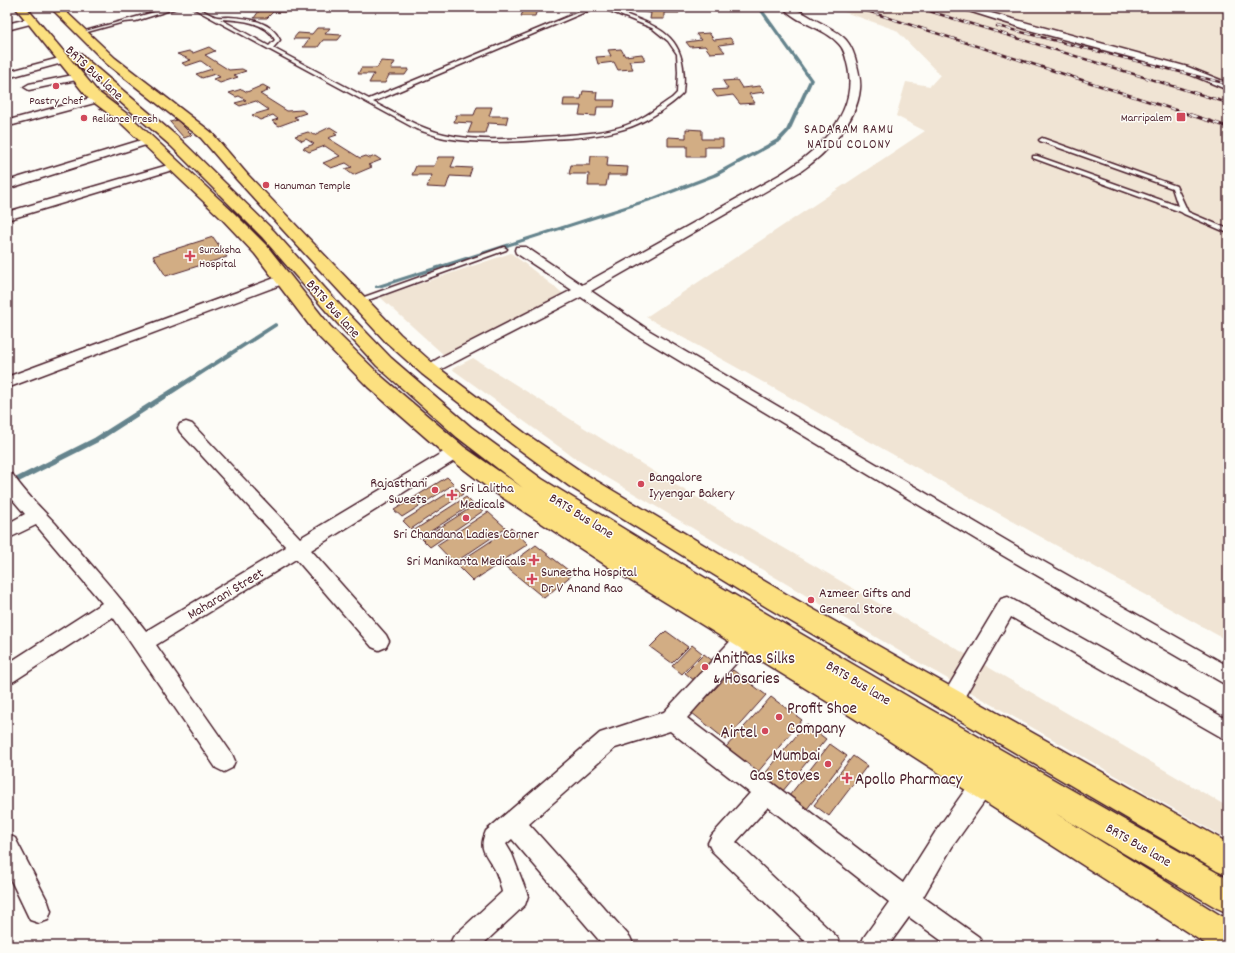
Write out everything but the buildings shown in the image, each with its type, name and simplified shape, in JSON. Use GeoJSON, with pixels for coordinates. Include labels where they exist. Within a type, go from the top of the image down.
{"type":"FeatureCollection","features":[{"type":"Feature","properties":{"kind":"main road"},"geometry":{"type":"LineString","coordinates":[[55,7],[80,33],[111,61],[206,135],[242,177],[393,338],[429,370],[519,439],[577,480],[777,601],[1228,860]]}},
{"type":"Feature","properties":{"kind":"main road"},"geometry":{"type":"LineString","coordinates":[[27,12],[63,60],[98,99],[126,120],[228,216],[261,250],[323,330],[370,377],[456,452],[499,484],[627,566],[983,784],[1228,939]]}},
{"type":"Feature","properties":{"kind":"main road","name":"BRTS Bus lane"},"geometry":{"type":"LineString","coordinates":[[27,12],[77,58],[176,142],[268,234],[333,308],[384,362],[464,432],[534,485],[664,566],[909,712],[1228,897]]}},
{"type":"Feature","properties":{"kind":"main road"},"geometry":{"type":"LineString","coordinates":[[664,566],[682,544]]}},
{"type":"Feature","properties":{"kind":"street"},"geometry":{"type":"LineString","coordinates":[[429,370],[459,352],[582,290],[800,166],[826,145],[840,125],[855,91],[855,80],[847,48],[842,38],[798,16],[787,7]]}},
{"type":"Feature","properties":{"kind":"street"},"geometry":{"type":"LineString","coordinates":[[960,7],[1185,69],[1227,87]]}},
{"type":"Feature","properties":{"kind":"street"},"geometry":{"type":"LineString","coordinates":[[7,26],[27,12]]}},
{"type":"Feature","properties":{"kind":"street"},"geometry":{"type":"LineString","coordinates":[[7,74],[63,60]]}},
{"type":"Feature","properties":{"kind":"street"},"geometry":{"type":"LineString","coordinates":[[29,86],[78,77]]}},
{"type":"Feature","properties":{"kind":"street"},"geometry":{"type":"LineString","coordinates":[[13,122],[98,99]]}},
{"type":"Feature","properties":{"kind":"street"},"geometry":{"type":"LineString","coordinates":[[7,185],[148,141]]}},
{"type":"Feature","properties":{"kind":"street"},"geometry":{"type":"LineString","coordinates":[[7,216],[175,166]]}},
{"type":"Feature","properties":{"kind":"street"},"geometry":{"type":"LineString","coordinates":[[521,250],[645,334],[676,353],[1008,550],[1228,676]]}},
{"type":"Feature","properties":{"kind":"street"},"geometry":{"type":"LineString","coordinates":[[7,383],[283,279]]}},
{"type":"Feature","properties":{"kind":"street"},"geometry":{"type":"LineString","coordinates":[[186,428],[298,548],[379,641]]}},
{"type":"Feature","properties":{"kind":"street","name":"Maharani Street"},"geometry":{"type":"LineString","coordinates":[[143,643],[456,452]]}},
{"type":"Feature","properties":{"kind":"street"},"geometry":{"type":"LineString","coordinates":[[7,479],[17,495],[38,516],[115,605],[224,761]]}},
{"type":"Feature","properties":{"kind":"street"},"geometry":{"type":"LineString","coordinates":[[7,532],[38,516]]}},
{"type":"Feature","properties":{"kind":"street"},"geometry":{"type":"LineString","coordinates":[[7,674],[115,605]]}},
{"type":"Feature","properties":{"kind":"street"},"geometry":{"type":"LineString","coordinates":[[951,700],[1008,605],[1228,731]]}},
{"type":"Feature","properties":{"kind":"street"},"geometry":{"type":"LineString","coordinates":[[462,946],[516,896],[504,862],[494,848],[494,839],[608,740],[662,724],[672,719],[746,638]]}},
{"type":"Feature","properties":{"kind":"street"},"geometry":{"type":"LineString","coordinates":[[672,719],[906,900],[970,946]]}},
{"type":"Feature","properties":{"kind":"street"},"geometry":{"type":"LineString","coordinates":[[873,946],[921,879],[944,839],[983,784]]}},
{"type":"Feature","properties":{"kind":"street"},"geometry":{"type":"LineString","coordinates":[[766,792],[720,843],[828,946]]}},
{"type":"Feature","properties":{"kind":"street"},"geometry":{"type":"LineString","coordinates":[[513,823],[621,946]]}},
{"type":"Feature","properties":{"kind":"street"},"geometry":{"type":"LineString","coordinates":[[7,846],[39,911]]}},
{"type":"Feature","properties":{"kind":"lane"},"geometry":{"type":"LineString","coordinates":[[124,21],[130,17],[167,7]]}},
{"type":"Feature","properties":{"kind":"lane"},"geometry":{"type":"LineString","coordinates":[[80,33],[124,21],[134,20],[178,7]]}},
{"type":"Feature","properties":{"kind":"lane"},"geometry":{"type":"LineString","coordinates":[[193,7],[418,128],[430,133],[466,139],[508,140],[587,135],[622,128],[636,123],[674,99],[680,93],[682,85],[679,54],[670,40],[654,27],[602,7]]}},
{"type":"Feature","properties":{"kind":"lane"},"geometry":{"type":"LineString","coordinates":[[370,101],[595,7]]}},
{"type":"Feature","properties":{"kind":"lane"},"geometry":{"type":"LineString","coordinates":[[213,18],[238,19],[271,28],[276,33],[278,40],[270,48]]}},
{"type":"Feature","properties":{"kind":"lane"},"geometry":{"type":"LineString","coordinates":[[1042,140],[1174,187],[1178,192],[1183,210]]}},
{"type":"Feature","properties":{"kind":"lane"},"geometry":{"type":"LineString","coordinates":[[1035,157],[1183,210],[1190,215],[1228,231]]}},
{"type":"Feature","properties":{"kind":"lane"},"geometry":{"type":"LineString","coordinates":[[357,301],[504,250]]}},
{"type":"Feature","properties":{"kind":"shaded area"},"geometry":{"type":"Polygon","coordinates":[[[830,7],[1228,7],[1228,641],[646,317],[925,131],[896,116],[906,82],[930,86],[940,75],[896,30],[830,7]]]}},
{"type":"Feature","properties":{"kind":"shaded area"},"geometry":{"type":"Polygon","coordinates":[[[511,253],[565,295],[445,356],[380,297],[511,253]]]}},
{"type":"Feature","properties":{"kind":"shaded area"},"geometry":{"type":"Polygon","coordinates":[[[473,358],[669,481],[1228,807],[1228,840],[906,655],[576,459],[452,369],[473,358]]]}},
{"type":"Feature","properties":{"kind":"waterway"},"geometry":{"type":"LineString","coordinates":[[377,287],[655,198],[715,175],[779,140],[788,131],[811,80],[759,7]]}},
{"type":"Feature","properties":{"kind":"waterway"},"geometry":{"type":"LineString","coordinates":[[7,485],[96,440],[275,325]]}},
{"type":"Feature","properties":{"kind":"railway"},"geometry":{"type":"LineString","coordinates":[[855,7],[1194,116]]}},
{"type":"Feature","properties":{"kind":"railway"},"geometry":{"type":"LineString","coordinates":[[916,7],[1228,103]]}},
{"type":"Feature","properties":{"kind":"railway"},"geometry":{"type":"LineString","coordinates":[[997,26],[1228,84]]}},
{"type":"Feature","properties":{"kind":"railway"},"geometry":{"type":"LineString","coordinates":[[1191,115],[1228,127]]}},
{"type":"Feature","properties":{"kind":"place","name":"Pastry Chef"},"geometry":{"type":"Point","coordinates":[56,86]}},
{"type":"Feature","properties":{"kind":"place","name":"Marripalem"},"geometry":{"type":"Point","coordinates":[1181,117]}},
{"type":"Feature","properties":{"kind":"place","name":"Reliance Fresh"},"geometry":{"type":"Point","coordinates":[84,118]}},
{"type":"Feature","properties":{"kind":"place","name":"Hanuman Temple"},"geometry":{"type":"Point","coordinates":[266,185]}},
{"type":"Feature","properties":{"kind":"place","name":"Suraksha Hospital"},"geometry":{"type":"Point","coordinates":[190,256]}},
{"type":"Feature","properties":{"kind":"place","name":"Bangalore Iyyengar Bakery"},"geometry":{"type":"Point","coordinates":[641,484]}},
{"type":"Feature","properties":{"kind":"place","name":"Rajasthani Sweets"},"geometry":{"type":"Point","coordinates":[435,490]}},
{"type":"Feature","properties":{"kind":"place","name":"Sri Lalitha Medicals"},"geometry":{"type":"Point","coordinates":[452,495]}},
{"type":"Feature","properties":{"kind":"place","name":"Sri Chandana Ladies Corner"},"geometry":{"type":"Point","coordinates":[466,518]}},
{"type":"Feature","properties":{"kind":"place","name":"Sri Manikanta Medicals"},"geometry":{"type":"Point","coordinates":[534,560]}},
{"type":"Feature","properties":{"kind":"place","name":"Suneetha Hospital Dr V Anand Rao"},"geometry":{"type":"Point","coordinates":[532,579]}},
{"type":"Feature","properties":{"kind":"place","name":"Azmeer Gifts and General Store"},"geometry":{"type":"Point","coordinates":[811,600]}},
{"type":"Feature","properties":{"kind":"place","name":"Anithas Silks & Hosaries"},"geometry":{"type":"Point","coordinates":[705,667]}},
{"type":"Feature","properties":{"kind":"place","name":"Profit Shoe Company"},"geometry":{"type":"Point","coordinates":[779,717]}},
{"type":"Feature","properties":{"kind":"place","name":"Airtel"},"geometry":{"type":"Point","coordinates":[765,731]}},
{"type":"Feature","properties":{"kind":"place","name":"Mumbai Gas Stoves"},"geometry":{"type":"Point","coordinates":[828,764]}},
{"type":"Feature","properties":{"kind":"place","name":"Apollo Pharmacy"},"geometry":{"type":"Point","coordinates":[847,778]}},
{"type":"Feature","properties":{"kind":"district","name":"SADARAM RAMU NAIDU COLONY"},"geometry":{"type":"Point","coordinates":[849,136]}}]}
